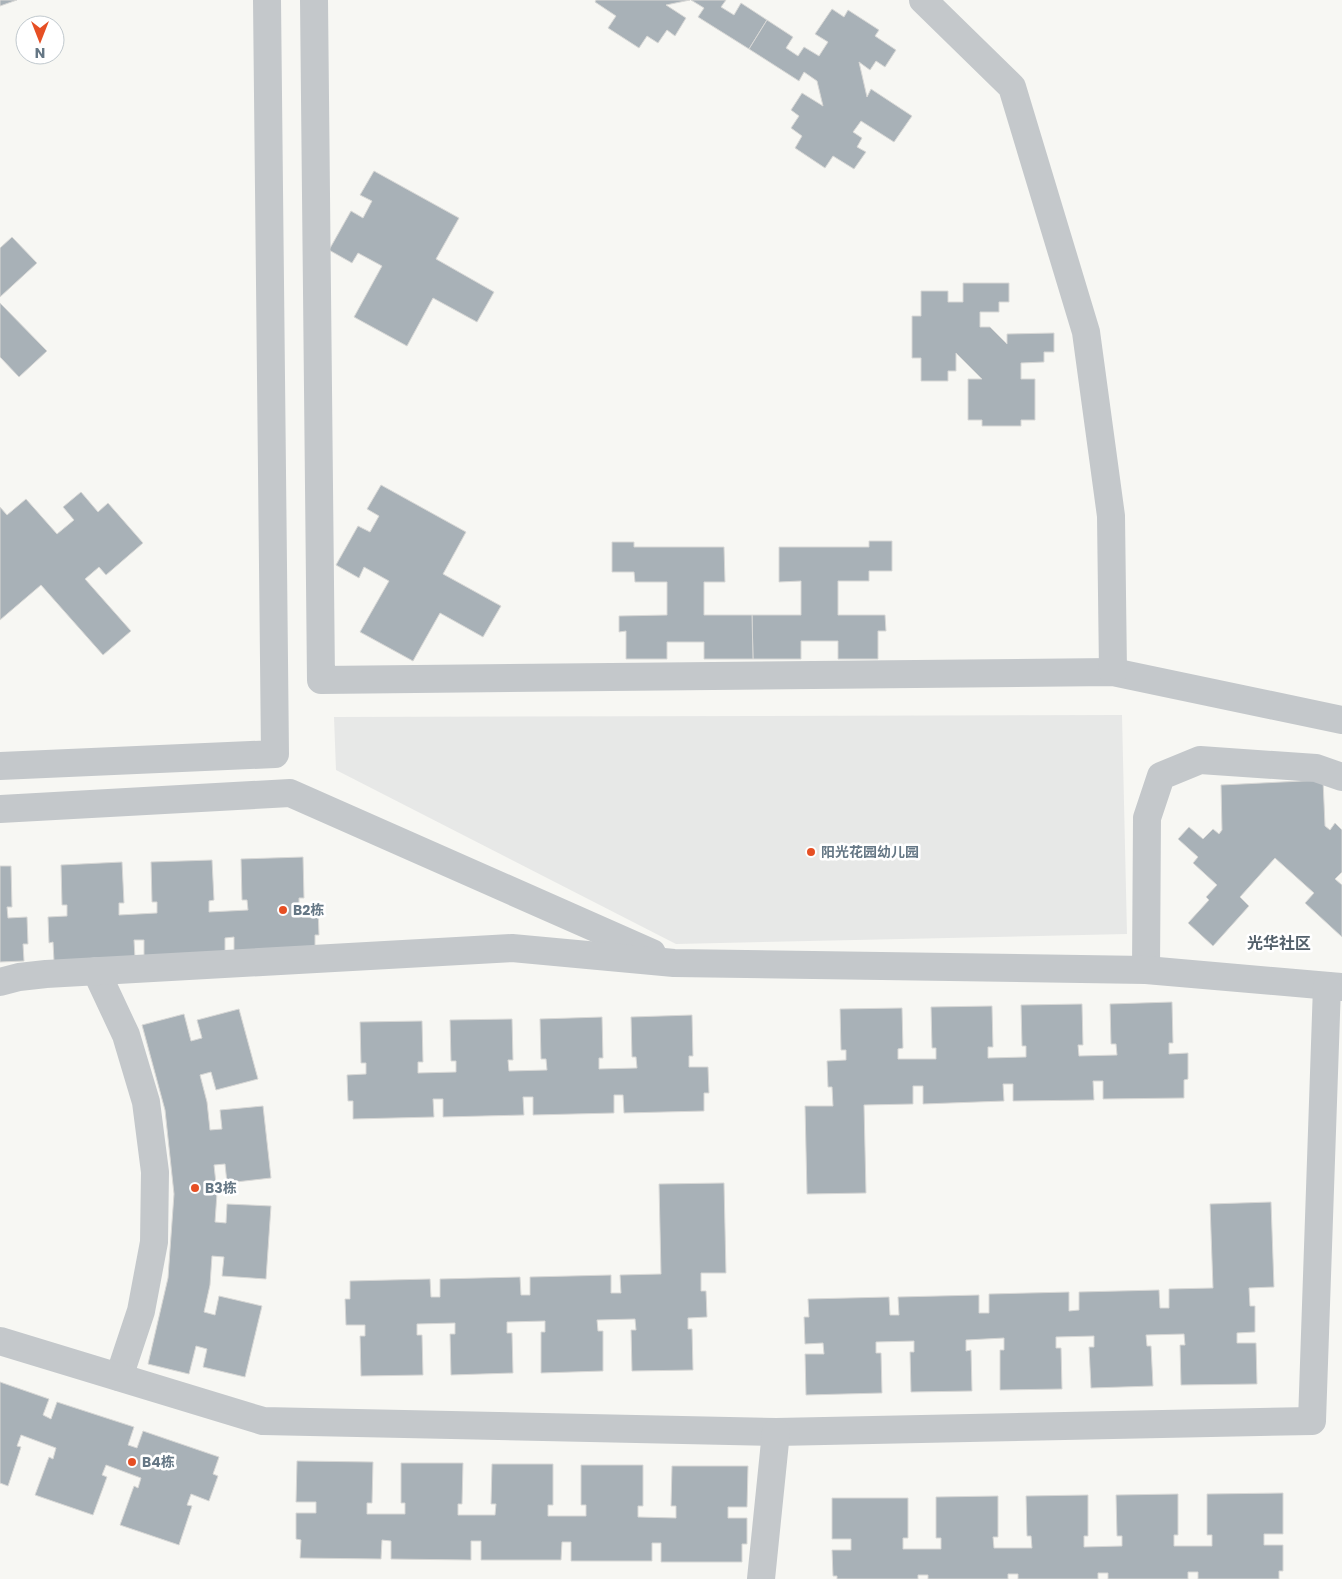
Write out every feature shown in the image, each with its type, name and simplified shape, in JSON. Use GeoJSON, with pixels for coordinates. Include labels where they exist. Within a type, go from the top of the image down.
{"type":"FeatureCollection","features":[{"type":"Feature","properties":{"kind":"street"},"geometry":{"type":"LineString","coordinates":[[0,766],[275,754],[267,0]]}},
{"type":"Feature","properties":{"kind":"street"},"geometry":{"type":"LineString","coordinates":[[314,0],[321,680],[1113,672],[1342,720]]}},
{"type":"Feature","properties":{"kind":"street"},"geometry":{"type":"LineString","coordinates":[[923,0],[1012,87],[1086,332],[1112,516],[1113,672]]}},
{"type":"Feature","properties":{"kind":"street"},"geometry":{"type":"LineString","coordinates":[[1146,970],[1147,818],[1161,776],[1200,760],[1316,768],[1342,777]]}},
{"type":"Feature","properties":{"kind":"street"},"geometry":{"type":"LineString","coordinates":[[0,809],[290,793],[674,963]]}},
{"type":"Feature","properties":{"kind":"street"},"geometry":{"type":"LineString","coordinates":[[0,982],[19,977],[96,971],[512,948],[674,963],[1146,970],[1335,986],[1312,1421],[776,1432],[263,1421],[0,1341]]}},
{"type":"Feature","properties":{"kind":"street"},"geometry":{"type":"LineString","coordinates":[[96,971],[126,1035],[146,1102],[155,1172],[154,1242],[142,1311],[119,1378]]}},
{"type":"Feature","properties":{"kind":"street"},"geometry":{"type":"LineString","coordinates":[[761,1579],[776,1432]]}},
{"type":"Feature","properties":{"kind":"shaded area","name":"阳光花园幼儿园"},"geometry":{"type":"Polygon","coordinates":[[[1122,715],[1127,934],[676,944],[336,770],[334,717],[1122,715]]]}},
{"type":"Feature","properties":{"kind":"building"},"geometry":{"type":"Polygon","coordinates":[[[0,0],[17,0],[0,6],[0,0]]]}},
{"type":"Feature","properties":{"kind":"building"},"geometry":{"type":"Polygon","coordinates":[[[596,0],[690,0],[666,5],[686,18],[675,36],[667,30],[658,43],[647,36],[639,48],[608,28],[616,16],[595,2],[596,0]]]}},
{"type":"Feature","properties":{"kind":"building"},"geometry":{"type":"Polygon","coordinates":[[[691,0],[726,0],[721,7],[734,15],[741,3],[767,20],[749,49],[698,17],[704,8],[691,0]]]}},
{"type":"Feature","properties":{"kind":"building"},"geometry":{"type":"Polygon","coordinates":[[[832,9],[844,17],[848,10],[879,30],[875,36],[896,50],[885,67],[876,61],[870,70],[859,62],[867,97],[871,89],[912,116],[894,142],[861,121],[853,132],[862,138],[857,147],[866,152],[854,169],[833,156],[825,168],[795,148],[802,136],[791,128],[799,116],[791,110],[802,93],[823,106],[817,81],[804,72],[799,81],[749,49],[767,20],[793,37],[786,48],[798,56],[804,47],[819,56],[828,42],[815,34],[832,9]]]}},
{"type":"Feature","properties":{"kind":"building"},"geometry":{"type":"Polygon","coordinates":[[[374,171],[459,218],[436,259],[494,292],[477,322],[433,298],[407,346],[354,317],[382,266],[358,253],[352,263],[329,250],[351,211],[363,218],[372,201],[360,195],[374,171]]]}},
{"type":"Feature","properties":{"kind":"building"},"geometry":{"type":"Polygon","coordinates":[[[12,237],[37,263],[0,297],[0,248],[12,237]]]}},
{"type":"Feature","properties":{"kind":"building"},"geometry":{"type":"Polygon","coordinates":[[[963,283],[1009,283],[1009,302],[999,302],[999,312],[980,312],[980,327],[990,327],[1007,344],[1007,334],[1054,333],[1054,352],[1044,352],[1044,362],[1021,363],[1021,379],[1035,379],[1035,420],[1021,420],[1021,426],[982,426],[982,420],[968,420],[968,379],[982,379],[956,353],[956,371],[948,371],[948,381],[921,381],[921,358],[912,358],[912,316],[921,316],[921,291],[948,291],[948,302],[963,302],[963,283]]]}},
{"type":"Feature","properties":{"kind":"building"},"geometry":{"type":"Polygon","coordinates":[[[0,303],[47,351],[19,377],[0,357],[0,303]]]}},
{"type":"Feature","properties":{"kind":"building"},"geometry":{"type":"Polygon","coordinates":[[[381,485],[466,532],[443,574],[501,606],[483,637],[440,613],[413,661],[360,632],[389,581],[364,567],[359,578],[336,565],[358,526],[370,532],[379,516],[367,509],[381,485]]]}},
{"type":"Feature","properties":{"kind":"building"},"geometry":{"type":"Polygon","coordinates":[[[81,492],[98,512],[108,503],[143,543],[106,575],[99,567],[85,579],[131,631],[103,655],[41,585],[0,620],[0,507],[7,515],[26,499],[57,534],[74,520],[63,507],[81,492]]]}},
{"type":"Feature","properties":{"kind":"building"},"geometry":{"type":"Polygon","coordinates":[[[869,541],[892,541],[892,571],[869,571],[869,581],[838,581],[838,615],[885,615],[886,631],[878,631],[878,659],[838,659],[838,641],[801,641],[801,659],[753,659],[752,615],[801,615],[801,581],[779,582],[779,547],[869,547],[869,541]]]}},
{"type":"Feature","properties":{"kind":"building"},"geometry":{"type":"Polygon","coordinates":[[[612,542],[634,542],[634,547],[724,547],[725,582],[704,582],[704,615],[752,615],[753,659],[704,659],[704,642],[667,642],[667,659],[626,659],[626,631],[619,632],[619,616],[667,615],[667,582],[635,582],[634,572],[612,572],[612,542]]]}},
{"type":"Feature","properties":{"kind":"building"},"geometry":{"type":"Polygon","coordinates":[[[1323,780],[1325,826],[1330,830],[1335,823],[1342,830],[1342,872],[1335,879],[1342,885],[1342,937],[1305,903],[1314,893],[1275,858],[1240,897],[1249,906],[1213,946],[1188,923],[1209,900],[1206,897],[1217,885],[1193,863],[1198,857],[1178,839],[1189,827],[1203,839],[1213,829],[1219,834],[1222,830],[1221,785],[1323,780]]]}},
{"type":"Feature","properties":{"kind":"building","name":"B2栋"},"geometry":{"type":"Polygon","coordinates":[[[303,857],[304,898],[299,898],[299,909],[318,908],[319,935],[315,935],[315,953],[234,956],[234,937],[225,938],[225,956],[144,958],[144,940],[134,940],[135,958],[54,961],[53,942],[49,943],[48,917],[67,916],[67,905],[62,905],[61,865],[122,862],[124,903],[119,903],[119,915],[157,913],[157,902],[152,902],[151,862],[212,860],[214,900],[209,901],[209,912],[248,910],[247,900],[242,900],[241,859],[303,857]]]}},
{"type":"Feature","properties":{"kind":"building"},"geometry":{"type":"Polygon","coordinates":[[[0,866],[11,866],[12,907],[7,907],[8,918],[27,917],[28,944],[23,944],[24,961],[0,962],[0,866]]]}},
{"type":"Feature","properties":{"kind":"building"},"geometry":{"type":"Polygon","coordinates":[[[1172,1002],[1173,1043],[1169,1043],[1169,1054],[1188,1053],[1188,1079],[1184,1080],[1184,1098],[1103,1099],[1103,1081],[1093,1081],[1094,1100],[1013,1101],[1013,1084],[1003,1084],[1004,1101],[923,1104],[923,1086],[913,1086],[913,1104],[864,1105],[866,1193],[807,1194],[805,1106],[833,1106],[832,1087],[828,1087],[827,1061],[846,1060],[846,1050],[841,1050],[840,1009],[902,1008],[903,1048],[898,1049],[898,1059],[936,1059],[936,1048],[932,1048],[931,1007],[992,1006],[993,1047],[988,1047],[988,1058],[1026,1057],[1026,1046],[1022,1046],[1021,1005],[1082,1004],[1083,1045],[1078,1045],[1079,1056],[1117,1055],[1116,1044],[1111,1044],[1110,1004],[1172,1002]]]}},
{"type":"Feature","properties":{"kind":"building","name":"B3栋"},"geometry":{"type":"Polygon","coordinates":[[[239,1009],[258,1079],[216,1090],[211,1072],[200,1075],[207,1102],[210,1130],[222,1129],[220,1110],[263,1106],[271,1178],[227,1183],[225,1164],[214,1165],[217,1193],[215,1222],[226,1223],[227,1204],[271,1206],[266,1279],[222,1276],[224,1257],[212,1256],[210,1285],[204,1312],[215,1315],[219,1296],[262,1306],[245,1377],[203,1367],[207,1349],[196,1346],[189,1374],[148,1364],[168,1278],[174,1194],[165,1110],[142,1025],[184,1014],[191,1041],[202,1038],[197,1020],[239,1009]]]}},
{"type":"Feature","properties":{"kind":"building"},"geometry":{"type":"Polygon","coordinates":[[[692,1015],[693,1056],[689,1056],[689,1067],[708,1067],[709,1093],[704,1093],[704,1111],[624,1113],[623,1095],[614,1095],[614,1113],[533,1115],[533,1097],[523,1097],[524,1115],[443,1117],[443,1099],[433,1099],[434,1117],[353,1119],[353,1101],[348,1101],[347,1075],[366,1074],[366,1063],[361,1063],[360,1022],[422,1021],[423,1062],[418,1062],[418,1073],[456,1072],[456,1061],[451,1061],[450,1020],[512,1019],[513,1060],[508,1060],[509,1071],[547,1070],[546,1059],[541,1059],[540,1019],[602,1017],[603,1058],[599,1058],[599,1069],[637,1068],[636,1057],[632,1057],[631,1017],[692,1015]]]}},
{"type":"Feature","properties":{"kind":"building"},"geometry":{"type":"Polygon","coordinates":[[[724,1183],[726,1273],[701,1273],[701,1291],[706,1291],[707,1317],[688,1318],[688,1329],[692,1329],[693,1370],[632,1371],[631,1330],[636,1330],[635,1319],[597,1320],[598,1331],[603,1331],[603,1371],[541,1373],[541,1332],[545,1332],[545,1321],[507,1322],[507,1333],[512,1333],[513,1373],[451,1375],[450,1334],[455,1334],[455,1323],[417,1324],[417,1335],[422,1335],[423,1375],[361,1376],[360,1336],[365,1336],[365,1325],[346,1325],[345,1299],[350,1299],[350,1281],[430,1279],[431,1297],[440,1297],[440,1279],[520,1277],[521,1295],[530,1295],[530,1277],[611,1275],[611,1293],[621,1293],[620,1275],[661,1274],[659,1184],[724,1183]]]}},
{"type":"Feature","properties":{"kind":"building"},"geometry":{"type":"Polygon","coordinates":[[[1271,1202],[1274,1287],[1249,1288],[1250,1306],[1255,1306],[1255,1332],[1237,1333],[1237,1343],[1256,1343],[1257,1384],[1181,1385],[1180,1345],[1185,1345],[1184,1334],[1146,1335],[1147,1346],[1151,1346],[1153,1386],[1091,1388],[1089,1347],[1094,1347],[1094,1336],[1056,1337],[1056,1348],[1061,1348],[1062,1389],[1000,1390],[1000,1350],[1004,1350],[1004,1338],[966,1340],[966,1351],[971,1350],[972,1391],[911,1392],[910,1352],[914,1352],[914,1341],[876,1342],[876,1353],[881,1353],[882,1393],[806,1395],[805,1354],[824,1354],[823,1343],[805,1344],[804,1317],[809,1317],[808,1299],[889,1297],[890,1315],[899,1315],[898,1297],[979,1295],[979,1313],[989,1313],[989,1294],[1069,1292],[1069,1311],[1079,1310],[1079,1292],[1159,1290],[1160,1308],[1169,1308],[1169,1289],[1213,1288],[1210,1204],[1271,1202]]]}},
{"type":"Feature","properties":{"kind":"building","name":"B4栋"},"geometry":{"type":"Polygon","coordinates":[[[0,1382],[49,1399],[43,1415],[51,1419],[57,1402],[134,1427],[128,1445],[137,1448],[143,1431],[219,1457],[213,1474],[218,1476],[209,1501],[191,1494],[187,1505],[192,1506],[179,1545],[120,1525],[134,1486],[138,1488],[141,1478],[106,1465],[102,1475],[107,1477],[93,1515],[35,1495],[49,1457],[53,1459],[56,1448],[21,1435],[17,1446],[21,1447],[8,1486],[0,1483],[0,1382]]]}},
{"type":"Feature","properties":{"kind":"building"},"geometry":{"type":"Polygon","coordinates":[[[297,1461],[373,1462],[372,1503],[367,1503],[367,1514],[405,1514],[405,1503],[401,1503],[401,1463],[463,1463],[462,1504],[458,1504],[458,1515],[495,1515],[496,1504],[491,1504],[492,1464],[553,1464],[553,1505],[548,1505],[548,1516],[586,1516],[586,1505],[581,1505],[581,1465],[643,1465],[643,1506],[638,1506],[638,1517],[676,1518],[676,1506],[671,1506],[672,1466],[748,1466],[747,1507],[728,1507],[728,1518],[747,1518],[747,1544],[742,1544],[742,1562],[661,1562],[661,1543],[652,1543],[652,1561],[571,1561],[571,1542],[562,1542],[561,1560],[481,1560],[481,1541],[471,1541],[471,1560],[391,1559],[391,1541],[382,1540],[381,1559],[300,1558],[301,1540],[296,1539],[296,1513],[316,1513],[316,1502],[296,1502],[297,1461]]]}},
{"type":"Feature","properties":{"kind":"building"},"geometry":{"type":"Polygon","coordinates":[[[1283,1493],[1283,1534],[1264,1534],[1264,1545],[1283,1545],[1283,1571],[1279,1571],[1279,1579],[1198,1579],[1198,1572],[1188,1572],[1188,1579],[1108,1579],[1108,1573],[1098,1573],[1098,1579],[1018,1579],[1018,1574],[1008,1574],[1008,1579],[928,1579],[928,1575],[918,1575],[918,1579],[837,1579],[837,1576],[833,1576],[832,1550],[851,1550],[851,1539],[832,1539],[832,1498],[908,1498],[908,1538],[903,1538],[903,1549],[941,1549],[941,1538],[936,1538],[936,1497],[998,1496],[998,1537],[993,1537],[994,1548],[1032,1548],[1031,1536],[1027,1536],[1026,1496],[1088,1495],[1088,1536],[1084,1536],[1084,1547],[1122,1546],[1122,1536],[1117,1536],[1116,1495],[1178,1494],[1178,1535],[1174,1535],[1174,1546],[1212,1546],[1212,1535],[1207,1535],[1207,1494],[1283,1493]]]}},
{"type":"Feature","properties":{"kind":"place","name":"阳光花园幼儿园"},"geometry":{"type":"Point","coordinates":[811,852]}},
{"type":"Feature","properties":{"kind":"place","name":"B2栋"},"geometry":{"type":"Point","coordinates":[283,910]}},
{"type":"Feature","properties":{"kind":"place","name":"B3栋"},"geometry":{"type":"Point","coordinates":[195,1188]}},
{"type":"Feature","properties":{"kind":"place","name":"B4栋"},"geometry":{"type":"Point","coordinates":[132,1462]}},
{"type":"Feature","properties":{"kind":"district","name":"光华社区"},"geometry":{"type":"Point","coordinates":[1279,943]}}]}
